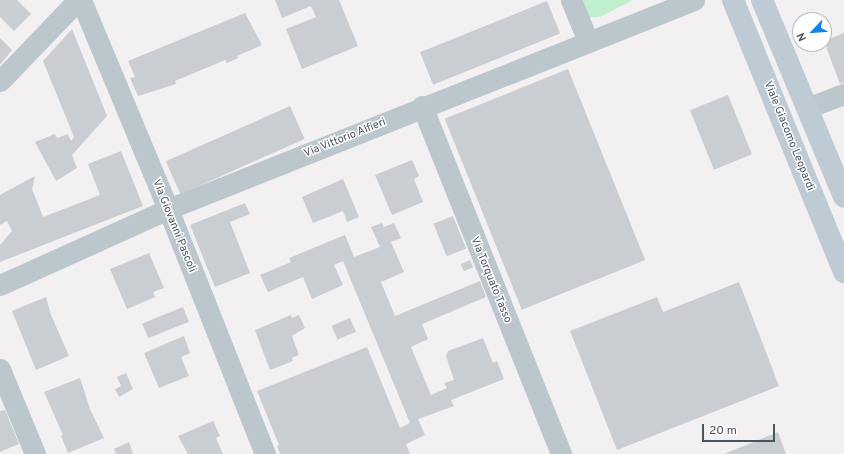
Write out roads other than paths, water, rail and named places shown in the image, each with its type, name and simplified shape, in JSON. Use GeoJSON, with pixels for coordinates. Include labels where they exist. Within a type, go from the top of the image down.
{"type":"FeatureCollection","features":[{"type":"Feature","properties":{"kind":"main road","name":"Viale Giacomo Leopardi"},"geometry":{"type":"LineString","coordinates":[[733,0],[844,272]]}},
{"type":"Feature","properties":{"kind":"main road"},"geometry":{"type":"LineString","coordinates":[[762,0],[844,197]]}},
{"type":"Feature","properties":{"kind":"street","name":"Via Giovanni Pascoli"},"geometry":{"type":"LineString","coordinates":[[0,81],[80,0],[168,209],[265,454]]}},
{"type":"Feature","properties":{"kind":"street"},"geometry":{"type":"LineString","coordinates":[[571,0],[588,41]]}},
{"type":"Feature","properties":{"kind":"street","name":"Via Vittorio Alfieri"},"geometry":{"type":"LineString","coordinates":[[0,285],[168,209],[422,106],[694,0]]}},
{"type":"Feature","properties":{"kind":"street"},"geometry":{"type":"LineString","coordinates":[[808,108],[844,94]]}},
{"type":"Feature","properties":{"kind":"street","name":"Via Torquato Tasso"},"geometry":{"type":"LineString","coordinates":[[422,106],[561,454]]}},
{"type":"Feature","properties":{"kind":"street"},"geometry":{"type":"LineString","coordinates":[[0,369],[35,454]]}}]}
